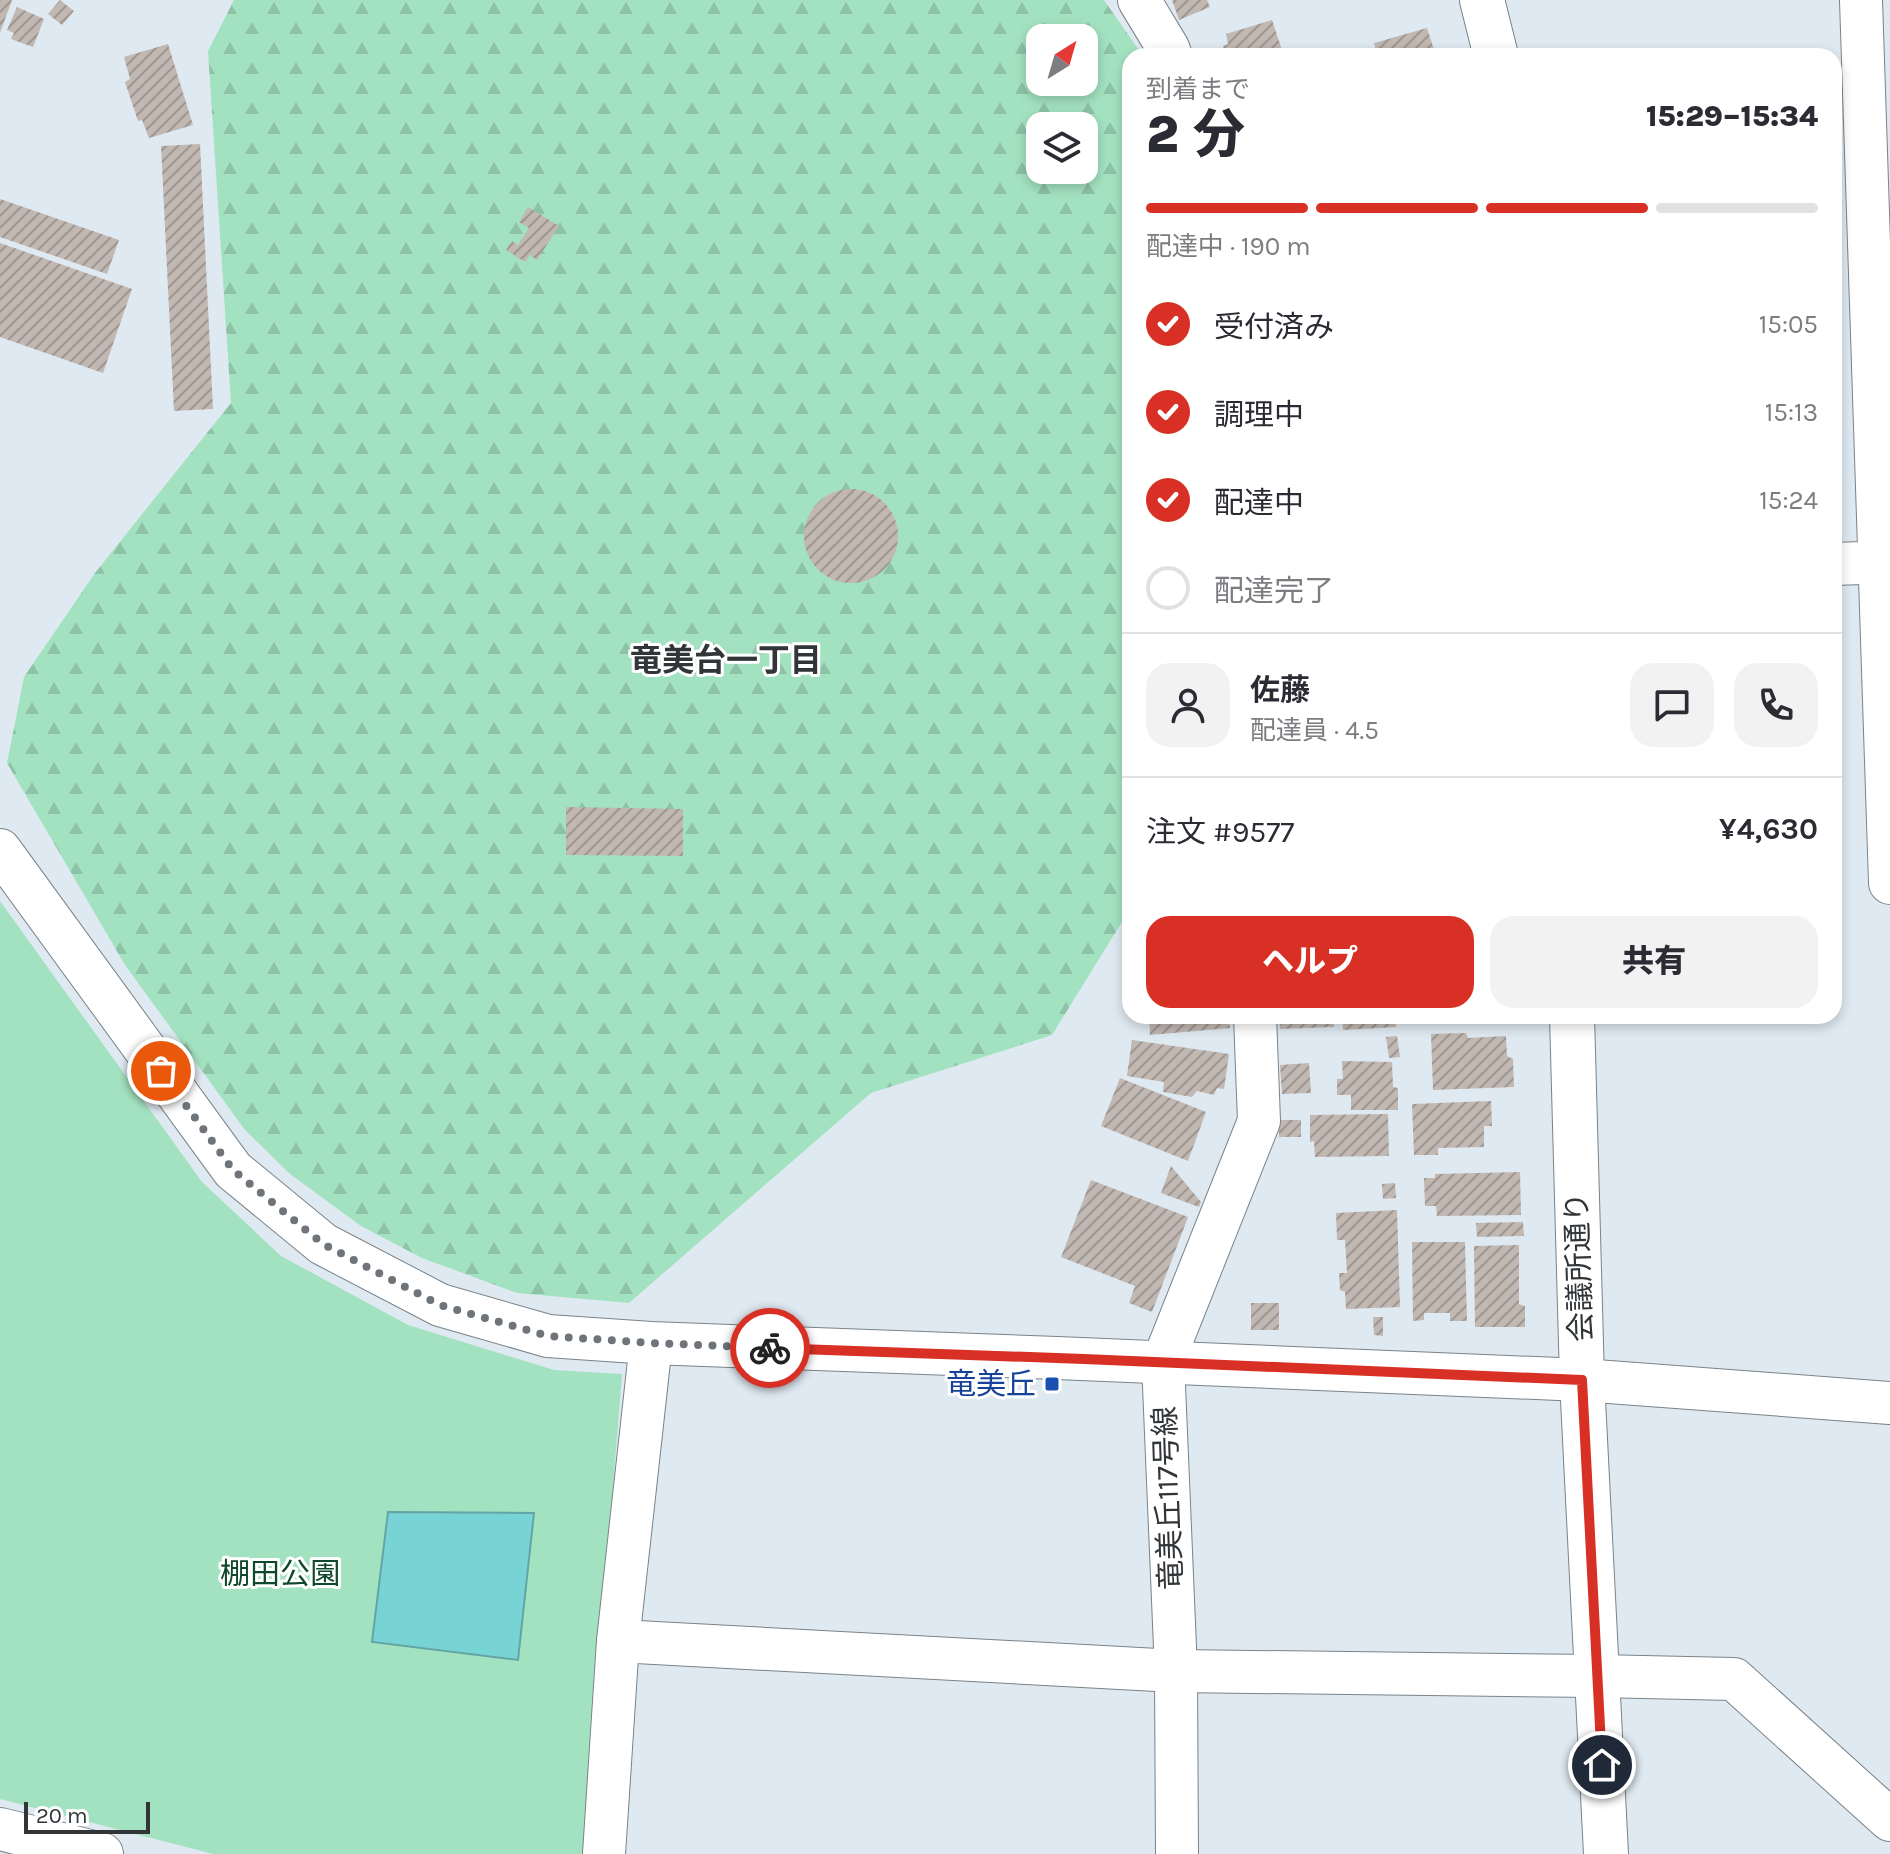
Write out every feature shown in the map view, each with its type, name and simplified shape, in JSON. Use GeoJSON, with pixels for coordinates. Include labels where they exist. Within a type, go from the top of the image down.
{"type":"FeatureCollection","features":[{"type":"Feature","properties":{"kind":"street"},"geometry":{"type":"LineString","coordinates":[[1139,0],[1168,48]]}},
{"type":"Feature","properties":{"kind":"street"},"geometry":{"type":"LineString","coordinates":[[1482,0],[1494,48]]}},
{"type":"Feature","properties":{"kind":"street"},"geometry":{"type":"LineString","coordinates":[[1861,0],[1884,562],[1890,883]]}},
{"type":"Feature","properties":{"kind":"street"},"geometry":{"type":"LineString","coordinates":[[1842,564],[1884,562]]}},
{"type":"Feature","properties":{"kind":"street"},"geometry":{"type":"LineString","coordinates":[[0,850],[233,1170],[323,1244],[440,1305],[548,1336],[651,1343],[1582,1380],[1890,1403]]}},
{"type":"Feature","properties":{"kind":"street","name":"竜美丘117号線"},"geometry":{"type":"LineString","coordinates":[[1177,1854],[1176,1671],[1163,1362],[1259,1121],[1255,1024]]}},
{"type":"Feature","properties":{"kind":"street","name":"会議所通り"},"geometry":{"type":"LineString","coordinates":[[1572,1024],[1582,1380],[1606,1854]]}},
{"type":"Feature","properties":{"kind":"street"},"geometry":{"type":"LineString","coordinates":[[604,1854],[618,1641],[651,1343]]}},
{"type":"Feature","properties":{"kind":"street"},"geometry":{"type":"LineString","coordinates":[[618,1641],[1176,1671],[1734,1679],[1890,1820]]}},
{"type":"Feature","properties":{"kind":"street"},"geometry":{"type":"LineString","coordinates":[[0,1829],[102,1854]]}},
{"type":"Feature","properties":{"kind":"green space"},"geometry":{"type":"Polygon","coordinates":[[[234,0],[1104,0],[1137,48],[1122,48],[1122,922],[1052,1035],[871,1093],[629,1303],[517,1293],[422,1258],[361,1226],[290,1174],[245,1130],[125,965],[7,763],[24,677],[95,573],[231,403],[208,51],[234,0]]]}},
{"type":"Feature","properties":{"kind":"green space","name":"棚田公園"},"geometry":{"type":"Polygon","coordinates":[[[0,901],[202,1182],[281,1256],[408,1325],[554,1370],[622,1374],[584,1854],[213,1854],[0,1799],[0,901]]]}},
{"type":"Feature","properties":{"kind":"water"},"geometry":{"type":"Polygon","coordinates":[[[388,1512],[534,1513],[518,1660],[372,1642],[388,1512]]]}},
{"type":"Feature","properties":{"kind":"building"},"geometry":{"type":"Polygon","coordinates":[[[0,0],[12,0],[0,33],[0,0]]]}},
{"type":"Feature","properties":{"kind":"building"},"geometry":{"type":"Polygon","coordinates":[[[60,0],[74,11],[62,25],[48,14],[60,0]]]}},
{"type":"Feature","properties":{"kind":"building"},"geometry":{"type":"Polygon","coordinates":[[[1172,0],[1207,0],[1210,7],[1179,20],[1172,0]]]}},
{"type":"Feature","properties":{"kind":"building"},"geometry":{"type":"Polygon","coordinates":[[[17,7],[44,19],[33,47],[11,39],[14,33],[7,30],[17,7]]]}},
{"type":"Feature","properties":{"kind":"building"},"geometry":{"type":"Polygon","coordinates":[[[1272,20],[1281,48],[1224,48],[1228,44],[1226,34],[1272,20]]]}},
{"type":"Feature","properties":{"kind":"building"},"geometry":{"type":"Polygon","coordinates":[[[1427,28],[1433,48],[1375,48],[1374,43],[1427,28]]]}},
{"type":"Feature","properties":{"kind":"building"},"geometry":{"type":"Polygon","coordinates":[[[168,44],[193,125],[149,138],[142,120],[138,121],[125,82],[130,79],[124,57],[168,44]]]}},
{"type":"Feature","properties":{"kind":"building"},"geometry":{"type":"Polygon","coordinates":[[[200,144],[213,409],[174,411],[161,146],[200,144]]]}},
{"type":"Feature","properties":{"kind":"building"},"geometry":{"type":"Polygon","coordinates":[[[0,199],[119,240],[107,274],[0,237],[0,199]]]}},
{"type":"Feature","properties":{"kind":"building"},"geometry":{"type":"Polygon","coordinates":[[[528,207],[559,226],[537,260],[530,255],[525,262],[506,250],[512,241],[518,245],[529,228],[519,222],[528,207]]]}},
{"type":"Feature","properties":{"kind":"building"},"geometry":{"type":"Polygon","coordinates":[[[0,243],[132,289],[103,373],[0,337],[0,243]]]}},
{"type":"Feature","properties":{"kind":"building"},"geometry":{"type":"Polygon","coordinates":[[[851,489],[869,493],[884,503],[894,518],[898,536],[894,554],[884,569],[869,579],[851,583],[833,579],[818,569],[808,554],[804,536],[808,518],[818,503],[833,493],[851,489]]]}},
{"type":"Feature","properties":{"kind":"building"},"geometry":{"type":"Polygon","coordinates":[[[566,807],[683,809],[683,856],[566,855],[566,807]]]}},
{"type":"Feature","properties":{"kind":"building"},"geometry":{"type":"Polygon","coordinates":[[[1149,1024],[1230,1024],[1230,1028],[1150,1035],[1149,1024]]]}},
{"type":"Feature","properties":{"kind":"building"},"geometry":{"type":"Polygon","coordinates":[[[1280,1024],[1334,1024],[1334,1027],[1280,1029],[1280,1024]]]}},
{"type":"Feature","properties":{"kind":"building"},"geometry":{"type":"Polygon","coordinates":[[[1343,1024],[1396,1024],[1396,1027],[1343,1030],[1343,1024]]]}},
{"type":"Feature","properties":{"kind":"building"},"geometry":{"type":"Polygon","coordinates":[[[1466,1033],[1468,1038],[1506,1036],[1507,1056],[1513,1059],[1514,1087],[1433,1090],[1431,1034],[1466,1033]]]}},
{"type":"Feature","properties":{"kind":"building"},"geometry":{"type":"Polygon","coordinates":[[[1397,1036],[1400,1057],[1389,1058],[1386,1037],[1397,1036]]]}},
{"type":"Feature","properties":{"kind":"building"},"geometry":{"type":"Polygon","coordinates":[[[1132,1040],[1229,1054],[1224,1089],[1217,1088],[1214,1095],[1197,1091],[1192,1097],[1163,1092],[1164,1082],[1127,1076],[1132,1040]]]}},
{"type":"Feature","properties":{"kind":"building"},"geometry":{"type":"Polygon","coordinates":[[[1342,1061],[1392,1062],[1393,1087],[1398,1088],[1398,1110],[1351,1110],[1351,1095],[1337,1095],[1337,1079],[1343,1079],[1342,1061]]]}},
{"type":"Feature","properties":{"kind":"building"},"geometry":{"type":"Polygon","coordinates":[[[1309,1063],[1311,1093],[1282,1094],[1280,1065],[1309,1063]]]}},
{"type":"Feature","properties":{"kind":"building"},"geometry":{"type":"Polygon","coordinates":[[[1120,1078],[1206,1112],[1188,1161],[1101,1126],[1120,1078]]]}},
{"type":"Feature","properties":{"kind":"building"},"geometry":{"type":"Polygon","coordinates":[[[1491,1101],[1492,1126],[1484,1126],[1484,1147],[1438,1148],[1438,1155],[1414,1155],[1412,1104],[1491,1101]]]}},
{"type":"Feature","properties":{"kind":"building"},"geometry":{"type":"Polygon","coordinates":[[[1388,1114],[1389,1156],[1315,1157],[1314,1141],[1310,1142],[1310,1115],[1388,1114]]]}},
{"type":"Feature","properties":{"kind":"building"},"geometry":{"type":"Polygon","coordinates":[[[1279,1120],[1301,1120],[1301,1137],[1279,1137],[1279,1120]]]}},
{"type":"Feature","properties":{"kind":"building"},"geometry":{"type":"Polygon","coordinates":[[[1171,1166],[1201,1202],[1199,1207],[1161,1193],[1171,1166]]]}},
{"type":"Feature","properties":{"kind":"building"},"geometry":{"type":"Polygon","coordinates":[[[1520,1172],[1521,1215],[1437,1216],[1436,1206],[1425,1206],[1424,1178],[1435,1178],[1435,1174],[1520,1172]]]}},
{"type":"Feature","properties":{"kind":"building"},"geometry":{"type":"Polygon","coordinates":[[[1091,1180],[1188,1217],[1152,1312],[1129,1303],[1135,1286],[1061,1257],[1091,1180]]]}},
{"type":"Feature","properties":{"kind":"building"},"geometry":{"type":"Polygon","coordinates":[[[1395,1183],[1396,1198],[1383,1199],[1382,1184],[1395,1183]]]}},
{"type":"Feature","properties":{"kind":"building"},"geometry":{"type":"Polygon","coordinates":[[[1397,1210],[1400,1307],[1346,1309],[1339,1273],[1347,1273],[1345,1240],[1337,1240],[1336,1213],[1397,1210]]]}},
{"type":"Feature","properties":{"kind":"building"},"geometry":{"type":"Polygon","coordinates":[[[1523,1222],[1524,1236],[1477,1237],[1476,1223],[1523,1222]]]}},
{"type":"Feature","properties":{"kind":"building"},"geometry":{"type":"Polygon","coordinates":[[[1412,1242],[1465,1242],[1467,1321],[1450,1321],[1450,1313],[1424,1313],[1424,1320],[1413,1321],[1412,1242]]]}},
{"type":"Feature","properties":{"kind":"building"},"geometry":{"type":"Polygon","coordinates":[[[1519,1245],[1519,1304],[1525,1306],[1525,1327],[1475,1327],[1474,1246],[1519,1245]]]}},
{"type":"Feature","properties":{"kind":"building"},"geometry":{"type":"Polygon","coordinates":[[[1251,1303],[1279,1303],[1279,1330],[1251,1330],[1251,1303]]]}},
{"type":"Feature","properties":{"kind":"building"},"geometry":{"type":"Polygon","coordinates":[[[1373,1317],[1383,1317],[1383,1336],[1374,1335],[1373,1317]]]}},
{"type":"Feature","properties":{"kind":"way so far"},"geometry":{"type":"LineString","coordinates":[[161,1071],[233,1170],[323,1244],[440,1305],[548,1336],[770,1348]]}},
{"type":"Feature","properties":{"kind":"place","name":"竜美丘"},"geometry":{"type":"Point","coordinates":[1052,1384]}},
{"type":"Feature","properties":{"kind":"district","name":"竜美台一丁目"},"geometry":{"type":"Point","coordinates":[726,660]}},
{"type":"Feature","properties":{"kind":"route"},"geometry":{"type":"LineString","coordinates":[[770,1348],[1582,1380],[1602,1765]]}}]}
